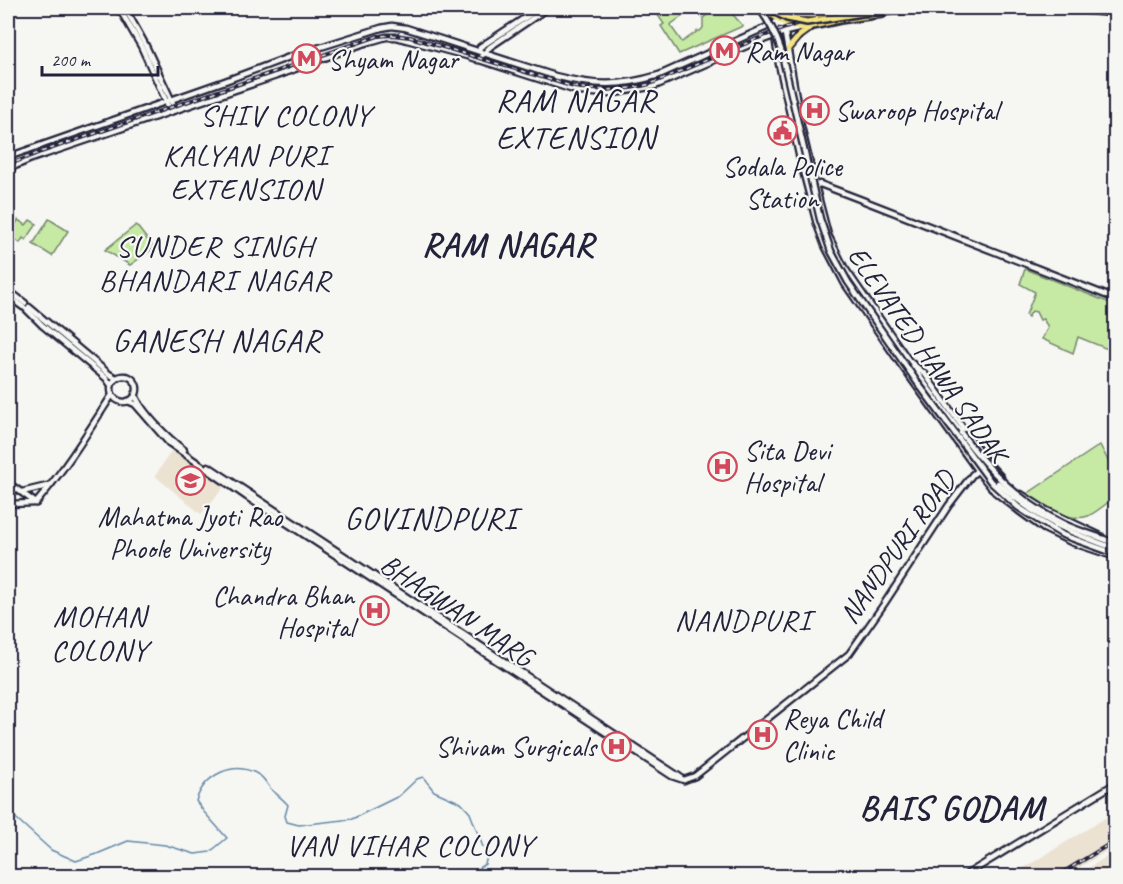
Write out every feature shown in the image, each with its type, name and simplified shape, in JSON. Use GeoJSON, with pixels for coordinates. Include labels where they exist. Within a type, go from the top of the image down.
{"type":"FeatureCollection","features":[{"type":"Feature","properties":{"kind":"highway"},"geometry":{"type":"LineString","coordinates":[[760,8],[776,21],[804,28],[862,16],[898,12],[1019,9],[1116,14]]}},
{"type":"Feature","properties":{"kind":"highway"},"geometry":{"type":"LineString","coordinates":[[768,8],[787,18],[807,22],[862,13],[923,9],[1074,9],[1116,14]]}},
{"type":"Feature","properties":{"kind":"highway"},"geometry":{"type":"LineString","coordinates":[[779,8],[808,15],[857,8]]}},
{"type":"Feature","properties":{"kind":"highway"},"geometry":{"type":"LineString","coordinates":[[787,8],[808,13],[837,8]]}},
{"type":"Feature","properties":{"kind":"highway"},"geometry":{"type":"LineString","coordinates":[[788,49],[804,32],[814,27]]}},
{"type":"Feature","properties":{"kind":"main road"},"geometry":{"type":"LineString","coordinates":[[119,8],[169,100]]}},
{"type":"Feature","properties":{"kind":"main road"},"geometry":{"type":"LineString","coordinates":[[125,8],[145,44],[174,111]]}},
{"type":"Feature","properties":{"kind":"main road"},"geometry":{"type":"LineString","coordinates":[[482,52],[480,47],[540,8]]}},
{"type":"Feature","properties":{"kind":"main road"},"geometry":{"type":"LineString","coordinates":[[478,60],[482,52],[490,46],[548,8]]}},
{"type":"Feature","properties":{"kind":"main road","name":"ELEVATED HAWA SADAK"},"geometry":{"type":"LineString","coordinates":[[760,8],[777,37],[800,140],[825,234],[834,257],[848,282],[991,483],[1018,507],[1063,535],[1116,556]]}},
{"type":"Feature","properties":{"kind":"main road"},"geometry":{"type":"LineString","coordinates":[[779,8],[775,36],[807,186],[825,246],[845,284],[977,470],[1001,498],[1033,522],[1071,543],[1116,556]]}},
{"type":"Feature","properties":{"kind":"main road"},"geometry":{"type":"LineString","coordinates":[[787,8],[785,33],[801,126],[828,235],[844,267],[909,361],[925,374],[998,483],[1040,516],[1066,530],[1116,549]]}},
{"type":"Feature","properties":{"kind":"main road"},"geometry":{"type":"LineString","coordinates":[[8,157],[292,56],[381,28],[406,28],[524,66],[580,82],[599,84],[626,83],[659,75],[776,21]]}},
{"type":"Feature","properties":{"kind":"main road"},"geometry":{"type":"LineString","coordinates":[[8,169],[31,159],[386,37],[396,37],[478,60],[580,92],[609,94],[655,86],[749,45],[804,28]]}},
{"type":"Feature","properties":{"kind":"main road"},"geometry":{"type":"LineString","coordinates":[[369,31],[372,41]]}},
{"type":"Feature","properties":{"kind":"main road"},"geometry":{"type":"LineString","coordinates":[[807,186],[820,184],[1116,299]]}},
{"type":"Feature","properties":{"kind":"main road"},"geometry":{"type":"LineString","coordinates":[[8,290],[26,307],[116,378]]}},
{"type":"Feature","properties":{"kind":"main road"},"geometry":{"type":"LineString","coordinates":[[8,296],[26,307],[42,325],[106,378],[111,385],[112,395],[51,485],[36,503],[8,504]]}},
{"type":"Feature","properties":{"kind":"main road","name":"ELEVATED HAWA SADAK"},"geometry":{"type":"LineString","coordinates":[[909,361],[982,461],[1022,499],[1065,525],[1116,543]]}},
{"type":"Feature","properties":{"kind":"main road"},"geometry":{"type":"LineString","coordinates":[[111,385],[116,378],[126,376],[132,378],[137,389],[128,401],[120,401],[112,395]]}},
{"type":"Feature","properties":{"kind":"main road","name":"BHAGWAN MARG"},"geometry":{"type":"LineString","coordinates":[[135,394],[137,402],[173,442],[684,780]]}},
{"type":"Feature","properties":{"kind":"main road","name":"BHAGWAN MARG"},"geometry":{"type":"LineString","coordinates":[[128,401],[135,404],[169,443],[247,497],[672,776],[684,780]]}},
{"type":"Feature","properties":{"kind":"main road"},"geometry":{"type":"LineString","coordinates":[[985,464],[1023,496],[1046,510],[1116,543]]}},
{"type":"Feature","properties":{"kind":"main road","name":"NANDPURI ROAD"},"geometry":{"type":"LineString","coordinates":[[684,780],[695,776],[849,654],[949,505],[977,470],[985,464]]}},
{"type":"Feature","properties":{"kind":"main road"},"geometry":{"type":"LineString","coordinates":[[22,492],[51,485]]}},
{"type":"Feature","properties":{"kind":"main road"},"geometry":{"type":"LineString","coordinates":[[8,488],[14,487],[36,503]]}},
{"type":"Feature","properties":{"kind":"main road"},"geometry":{"type":"LineString","coordinates":[[1097,551],[1103,537]]}},
{"type":"Feature","properties":{"kind":"main road"},"geometry":{"type":"LineString","coordinates":[[964,876],[1116,783]]}},
{"type":"Feature","properties":{"kind":"shaded area","name":"Mahatma Jyoti Rao Phoole University"},"geometry":{"type":"Polygon","coordinates":[[[172,450],[225,486],[201,514],[155,476],[172,450]]]}},
{"type":"Feature","properties":{"kind":"shaded area"},"geometry":{"type":"Polygon","coordinates":[[[1115,812],[1115,846],[1065,876],[1011,876],[1115,812]]]}},
{"type":"Feature","properties":{"kind":"shaded area"},"geometry":{"type":"Polygon","coordinates":[[[1115,851],[1115,876],[1075,876],[1113,853],[1115,851]]]}},
{"type":"Feature","properties":{"kind":"green space"},"geometry":{"type":"Polygon","coordinates":[[[653,8],[711,8],[701,15],[693,9],[670,25],[682,42],[700,31],[703,28],[703,18],[717,8],[727,8],[743,26],[679,54],[661,26],[664,24],[653,8]]]}},
{"type":"Feature","properties":{"kind":"green space"},"geometry":{"type":"Polygon","coordinates":[[[49,219],[68,231],[52,256],[33,244],[49,219]]]}},
{"type":"Feature","properties":{"kind":"green space"},"geometry":{"type":"Polygon","coordinates":[[[18,220],[26,225],[30,220],[37,224],[26,240],[23,238],[20,243],[8,234],[12,225],[11,221],[16,224],[18,220]]]}},
{"type":"Feature","properties":{"kind":"green space"},"geometry":{"type":"Polygon","coordinates":[[[136,225],[154,248],[130,265],[105,250],[136,225]]]}},
{"type":"Feature","properties":{"kind":"green space"},"geometry":{"type":"Polygon","coordinates":[[[1025,269],[1115,305],[1115,352],[1078,337],[1073,353],[1042,339],[1048,327],[1043,319],[1040,320],[1036,312],[1032,311],[1028,317],[1026,315],[1035,292],[1020,284],[1025,269]]]}},
{"type":"Feature","properties":{"kind":"green space"},"geometry":{"type":"Polygon","coordinates":[[[1100,445],[1115,474],[1115,497],[1095,512],[1080,518],[1064,515],[1048,508],[1027,494],[1100,445]]]}},
{"type":"Feature","properties":{"kind":"waterway"},"geometry":{"type":"LineString","coordinates":[[8,811],[51,850],[76,861],[128,841],[165,845],[195,854],[210,852],[227,838],[196,801],[206,784],[221,772],[240,769],[259,775],[288,805],[285,816],[287,822],[299,825],[352,819],[399,796],[417,779],[423,777],[434,791],[461,803],[470,813],[483,847],[487,849],[485,864],[466,876]]}},
{"type":"Feature","properties":{"kind":"railway"},"geometry":{"type":"LineString","coordinates":[[8,165],[378,36],[410,37],[574,87],[612,90],[650,84],[804,21],[863,10],[897,8]]}},
{"type":"Feature","properties":{"kind":"railway"},"geometry":{"type":"LineString","coordinates":[[1077,8],[1116,10]]}},
{"type":"Feature","properties":{"kind":"railway"},"geometry":{"type":"LineString","coordinates":[[1057,876],[1116,840]]}},
{"type":"Feature","properties":{"kind":"place","name":"Ram Nagar"},"geometry":{"type":"Point","coordinates":[724,51]}},
{"type":"Feature","properties":{"kind":"place","name":"Shyam Nagar"},"geometry":{"type":"Point","coordinates":[307,59]}},
{"type":"Feature","properties":{"kind":"place","name":"Swaroop Hospital"},"geometry":{"type":"Point","coordinates":[814,110]}},
{"type":"Feature","properties":{"kind":"place","name":"Sodala Police Station"},"geometry":{"type":"Point","coordinates":[782,130]}},
{"type":"Feature","properties":{"kind":"place","name":"Sita Devi Hospital"},"geometry":{"type":"Point","coordinates":[723,466]}},
{"type":"Feature","properties":{"kind":"place","name":"Mahatma Jyoti Rao Phoole University"},"geometry":{"type":"Point","coordinates":[190,481]}},
{"type":"Feature","properties":{"kind":"place","name":"Chandra Bhan Hospital"},"geometry":{"type":"Point","coordinates":[375,611]}},
{"type":"Feature","properties":{"kind":"place","name":"Reya Child Clinic"},"geometry":{"type":"Point","coordinates":[762,734]}},
{"type":"Feature","properties":{"kind":"place","name":"Shivam Surgicals"},"geometry":{"type":"Point","coordinates":[617,746]}},
{"type":"Feature","properties":{"kind":"district","name":"SHIV COLONY"},"geometry":{"type":"Point","coordinates":[286,115]}},
{"type":"Feature","properties":{"kind":"district","name":"RAM NAGAR EXTENSION"},"geometry":{"type":"Point","coordinates":[576,118]}},
{"type":"Feature","properties":{"kind":"district","name":"KALYAN PURI EXTENSION"},"geometry":{"type":"Point","coordinates":[246,172]}},
{"type":"Feature","properties":{"kind":"district","name":"RAM NAGAR"},"geometry":{"type":"Point","coordinates":[508,244]}},
{"type":"Feature","properties":{"kind":"district","name":"SUNDER SINGH BHANDARI NAGAR"},"geometry":{"type":"Point","coordinates":[215,263]}},
{"type":"Feature","properties":{"kind":"district","name":"GANESH NAGAR"},"geometry":{"type":"Point","coordinates":[217,340]}},
{"type":"Feature","properties":{"kind":"district","name":"GOVINDPURI"},"geometry":{"type":"Point","coordinates":[431,518]}},
{"type":"Feature","properties":{"kind":"district","name":"NANDPURI"},"geometry":{"type":"Point","coordinates":[743,620]}},
{"type":"Feature","properties":{"kind":"district","name":"MOHAN COLONY"},"geometry":{"type":"Point","coordinates":[100,633]}},
{"type":"Feature","properties":{"kind":"district","name":"BAIS GODAM"},"geometry":{"type":"Point","coordinates":[952,807]}},
{"type":"Feature","properties":{"kind":"district","name":"VAN VIHAR COLONY"},"geometry":{"type":"Point","coordinates":[410,845]}}]}
